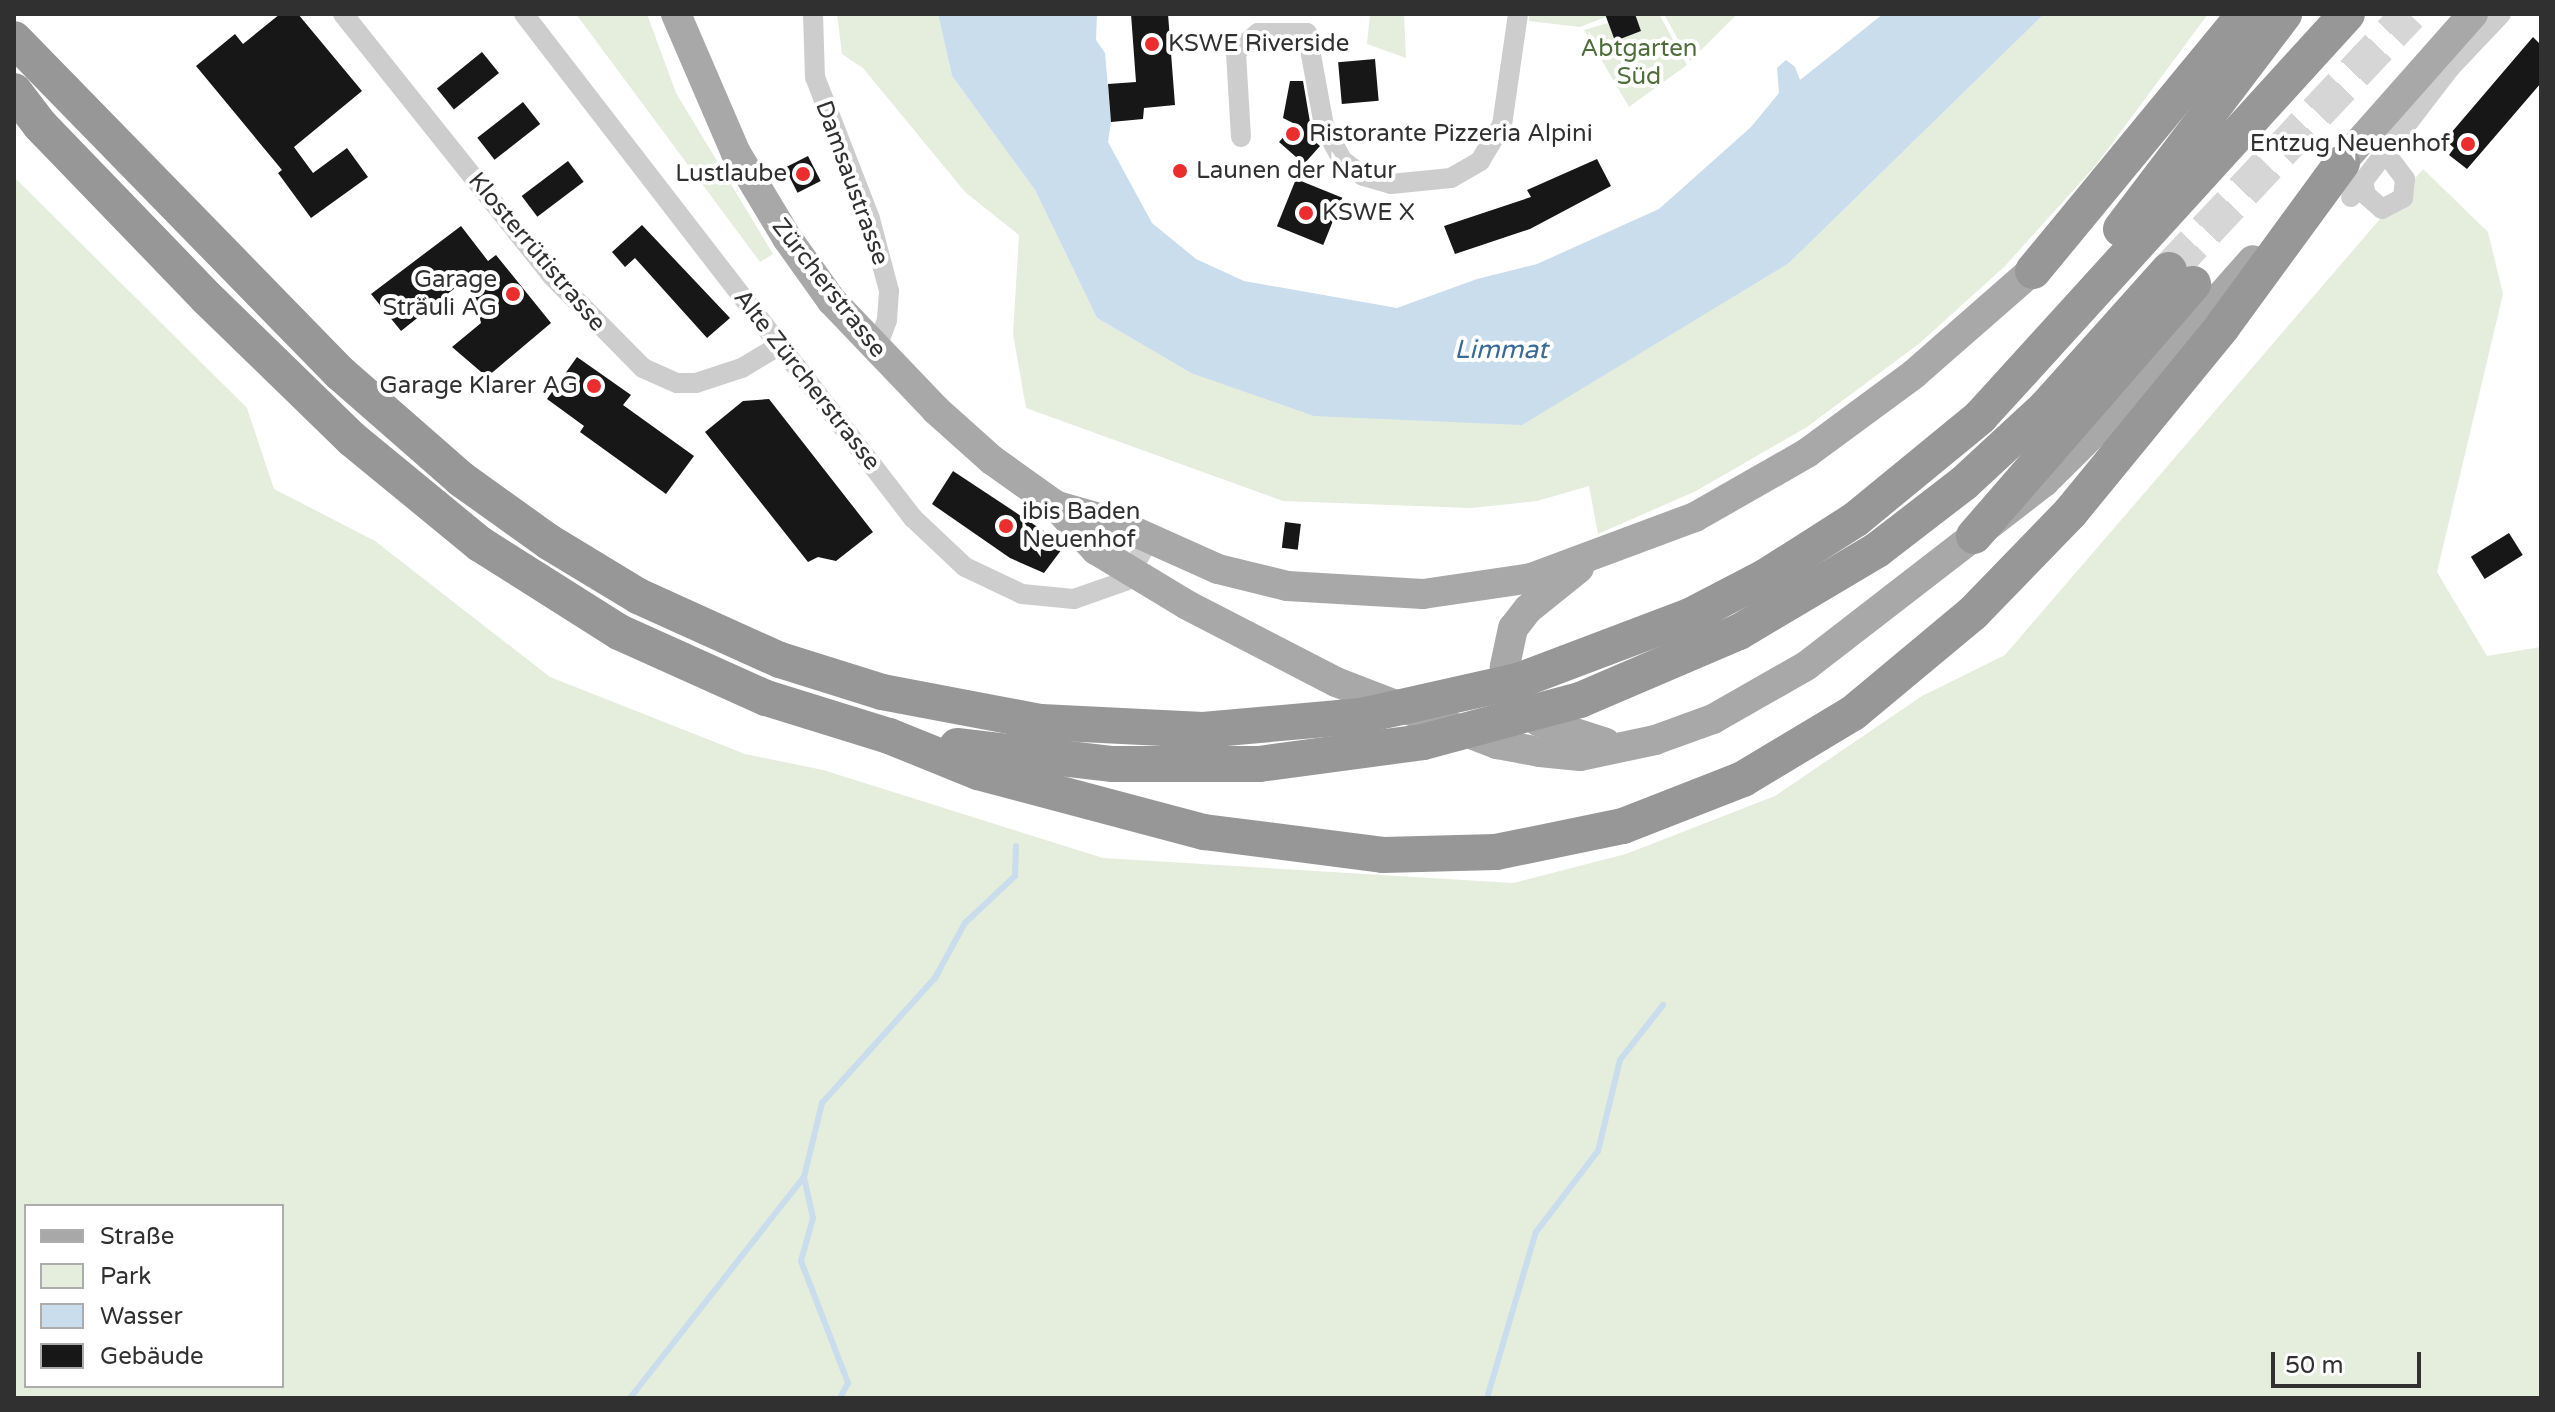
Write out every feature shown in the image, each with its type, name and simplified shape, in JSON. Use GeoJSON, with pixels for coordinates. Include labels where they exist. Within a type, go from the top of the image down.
{"type":"FeatureCollection","features":[{"type":"Feature","properties":{"kind":"highway"},"geometry":{"type":"LineString","coordinates":[[2033,271],[2245,14]]}},
{"type":"Feature","properties":{"kind":"highway"},"geometry":{"type":"LineString","coordinates":[[1940,454],[2003,365],[2106,247],[2284,14]]}},
{"type":"Feature","properties":{"kind":"highway"},"geometry":{"type":"LineString","coordinates":[[14,39],[340,373],[461,479],[549,542],[638,596],[780,660],[882,692],[1041,722],[1203,730],[1361,716],[1530,678],[1690,616],[1811,550],[1940,454],[2019,380],[2347,14]]}},
{"type":"Feature","properties":{"kind":"highway"},"geometry":{"type":"LineString","coordinates":[[14,91],[27,114],[302,393],[394,476],[480,544],[574,606],[667,656],[766,698],[889,736],[978,772],[1145,818],[1311,850],[1394,856],[1478,853],[1587,836],[1709,795],[1809,742],[1909,670],[2028,559],[2352,180]]}},
{"type":"Feature","properties":{"kind":"highway"},"geometry":{"type":"LineString","coordinates":[[889,736],[1113,764],[1259,764],[1423,742],[1580,700],[1739,632],[1877,550],[1964,483],[2181,277],[1974,536]]}},
{"type":"Feature","properties":{"kind":"main road","name":"Zürcherstrasse"},"geometry":{"type":"LineString","coordinates":[[676,14],[707,93],[753,184],[811,272],[876,350],[992,460],[1055,505]]}},
{"type":"Feature","properties":{"kind":"main road"},"geometry":{"type":"LineString","coordinates":[[1055,505],[1113,522],[1149,540],[1254,578],[1373,594],[1467,589],[1587,561],[1695,517],[1807,453],[1914,374],[2100,210],[2271,14]]}},
{"type":"Feature","properties":{"kind":"main road"},"geometry":{"type":"LineString","coordinates":[[1055,505],[1096,550],[1130,572],[1268,649],[1424,718],[1540,752],[1580,756],[1690,729],[1770,690],[1880,613],[2044,482],[2352,180],[2473,14]]}},
{"type":"Feature","properties":{"kind":"main road"},"geometry":{"type":"LineString","coordinates":[[1587,561],[1528,609],[1513,628],[1505,652],[1507,680],[1521,707],[1538,721],[1624,747]]}},
{"type":"Feature","properties":{"kind":"street","name":"Klosterrütistrasse"},"geometry":{"type":"LineString","coordinates":[[343,14],[522,241],[643,368],[677,383],[696,383],[742,368],[780,345]]}},
{"type":"Feature","properties":{"kind":"street","name":"Alte Zürcherstrasse"},"geometry":{"type":"LineString","coordinates":[[524,14],[913,518],[965,567],[1008,589],[1045,599],[1096,596],[1125,581],[1149,540]]}},
{"type":"Feature","properties":{"kind":"street","name":"Damsaustrasse"},"geometry":{"type":"LineString","coordinates":[[813,14],[815,77],[870,219],[889,291],[887,320],[876,350]]}},
{"type":"Feature","properties":{"kind":"street"},"geometry":{"type":"LineString","coordinates":[[1241,137],[1236,52],[1258,33],[1307,33],[1324,126],[1342,160],[1363,176],[1391,184],[1451,178],[1480,161],[1502,125],[1518,14]]}},
{"type":"Feature","properties":{"kind":"street"},"geometry":{"type":"LineString","coordinates":[[2385,152],[2405,179],[2403,198],[2382,209],[2352,180],[2385,152],[2501,14]]}},
{"type":"Feature","properties":{"kind":"green space"},"geometry":{"type":"Polygon","coordinates":[[[576,14],[647,14],[676,93],[773,254],[760,262],[576,14]]]}},
{"type":"Feature","properties":{"kind":"green space"},"geometry":{"type":"Polygon","coordinates":[[[837,14],[938,14],[952,76],[1035,190],[1097,318],[1191,373],[1664,336],[1789,263],[2044,14],[2208,14],[2096,165],[2005,266],[1920,343],[1807,427],[1696,491],[1598,534],[1589,486],[1537,501],[1471,508],[1283,501],[1026,408],[1013,334],[1019,235],[965,192],[863,68],[842,54],[837,14]]]}},
{"type":"Feature","properties":{"kind":"green space"},"geometry":{"type":"Polygon","coordinates":[[[1370,14],[1404,14],[1406,58],[1367,44],[1370,14]]]}},
{"type":"Feature","properties":{"kind":"green space"},"geometry":{"type":"Polygon","coordinates":[[[1529,14],[1613,14],[1580,27],[1529,21],[1529,14]]]}},
{"type":"Feature","properties":{"kind":"green space","name":"Abtgarten Süd"},"geometry":{"type":"Polygon","coordinates":[[[1635,14],[1659,14],[1687,65],[1629,107],[1584,30],[1608,23],[1615,41],[1635,14]]]}},
{"type":"Feature","properties":{"kind":"green space"},"geometry":{"type":"Polygon","coordinates":[[[1664,14],[1737,14],[1690,61],[1664,14]]]}},
{"type":"Feature","properties":{"kind":"green space"},"geometry":{"type":"Polygon","coordinates":[[[2423,169],[2488,232],[2503,294],[2437,572],[2487,656],[2541,647],[2541,1398],[14,1398],[14,177],[247,408],[274,489],[375,541],[550,677],[745,754],[823,770],[1103,858],[1513,883],[1626,854],[1775,796],[1922,696],[2005,655],[2423,169]]]}},
{"type":"Feature","properties":{"kind":"water","name":"Limmat"},"geometry":{"type":"Polygon","coordinates":[[[938,14],[1097,14],[1096,40],[1105,53],[1111,122],[1108,142],[1152,223],[1196,259],[1244,281],[1397,308],[1477,279],[1537,264],[1659,209],[1751,127],[1779,93],[1777,68],[1786,60],[1795,67],[1800,80],[1883,14],[2044,14],[1789,263],[1522,425],[1314,416],[1191,373],[1097,318],[1035,190],[952,76],[938,14]]]}},
{"type":"Feature","properties":{"kind":"building"},"geometry":{"type":"Polygon","coordinates":[[[280,14],[298,14],[362,91],[294,147],[313,173],[347,148],[368,177],[311,218],[278,173],[282,170],[196,66],[235,34],[243,44],[280,14]]]}},
{"type":"Feature","properties":{"kind":"building","name":"KSWE Riverside"},"geometry":{"type":"Polygon","coordinates":[[[1131,14],[1168,14],[1175,105],[1144,108],[1143,119],[1111,122],[1108,84],[1136,82],[1131,14]]]}},
{"type":"Feature","properties":{"kind":"building"},"geometry":{"type":"Polygon","coordinates":[[[1605,14],[1635,14],[1641,31],[1615,41],[1605,14]]]}},
{"type":"Feature","properties":{"kind":"building"},"geometry":{"type":"Polygon","coordinates":[[[2533,37],[2541,45],[2541,83],[2467,169],[2449,155],[2454,148],[2445,140],[2533,37]]]}},
{"type":"Feature","properties":{"kind":"building"},"geometry":{"type":"Polygon","coordinates":[[[482,52],[499,73],[454,109],[437,89],[482,52]]]}},
{"type":"Feature","properties":{"kind":"building"},"geometry":{"type":"Polygon","coordinates":[[[1375,59],[1379,101],[1342,104],[1338,62],[1375,59]]]}},
{"type":"Feature","properties":{"kind":"building"},"geometry":{"type":"Polygon","coordinates":[[[1290,81],[1303,81],[1313,140],[1320,146],[1304,164],[1279,142],[1295,124],[1283,118],[1290,81]]]}},
{"type":"Feature","properties":{"kind":"building"},"geometry":{"type":"Polygon","coordinates":[[[523,102],[540,124],[495,160],[477,138],[523,102]]]}},
{"type":"Feature","properties":{"kind":"building","name":"Lustlaube"},"geometry":{"type":"Polygon","coordinates":[[[808,156],[821,181],[798,193],[785,168],[808,156]]]}},
{"type":"Feature","properties":{"kind":"building"},"geometry":{"type":"Polygon","coordinates":[[[1597,159],[1611,186],[1530,229],[1455,254],[1444,226],[1531,197],[1527,190],[1597,159]]]}},
{"type":"Feature","properties":{"kind":"building"},"geometry":{"type":"Polygon","coordinates":[[[568,161],[584,182],[537,217],[522,196],[568,161]]]}},
{"type":"Feature","properties":{"kind":"building"},"geometry":{"type":"Polygon","coordinates":[[[1296,179],[1342,198],[1323,245],[1277,226],[1296,179]]]}},
{"type":"Feature","properties":{"kind":"building"},"geometry":{"type":"Polygon","coordinates":[[[642,225],[730,318],[707,338],[635,258],[625,267],[612,252],[642,225]]]}},
{"type":"Feature","properties":{"kind":"building"},"geometry":{"type":"Polygon","coordinates":[[[461,226],[488,261],[496,255],[551,323],[487,377],[452,347],[481,323],[470,276],[401,331],[371,294],[461,226]]]}},
{"type":"Feature","properties":{"kind":"building"},"geometry":{"type":"Polygon","coordinates":[[[577,357],[631,395],[623,405],[694,456],[666,494],[580,432],[584,426],[547,399],[577,357]]]}},
{"type":"Feature","properties":{"kind":"building"},"geometry":{"type":"Polygon","coordinates":[[[769,399],[873,532],[836,561],[818,557],[808,562],[705,432],[743,401],[769,399]]]}},
{"type":"Feature","properties":{"kind":"building"},"geometry":{"type":"Polygon","coordinates":[[[953,471],[1065,545],[1044,573],[1010,558],[932,504],[953,471]]]}},
{"type":"Feature","properties":{"kind":"building"},"geometry":{"type":"Polygon","coordinates":[[[1285,522],[1301,524],[1298,550],[1282,548],[1285,522]]]}},
{"type":"Feature","properties":{"kind":"building"},"geometry":{"type":"Polygon","coordinates":[[[2509,533],[2523,555],[2485,579],[2471,557],[2509,533]]]}},
{"type":"Feature","properties":{"kind":"waterway"},"geometry":{"type":"LineString","coordinates":[[630,1398],[804,1177],[822,1103],[935,978],[965,923],[1015,876],[1016,846]]}},
{"type":"Feature","properties":{"kind":"waterway"},"geometry":{"type":"LineString","coordinates":[[1487,1398],[1536,1232],[1598,1151],[1620,1060],[1663,1005]]}},
{"type":"Feature","properties":{"kind":"waterway"},"geometry":{"type":"LineString","coordinates":[[804,1177],[813,1218],[801,1261],[848,1383],[840,1398]]}},
{"type":"Feature","properties":{"kind":"tunnel"},"geometry":{"type":"LineString","coordinates":[[2169,270],[2409,14]]}},
{"type":"Feature","properties":{"kind":"place","name":"KSWE Riverside"},"geometry":{"type":"Point","coordinates":[1152,44]}},
{"type":"Feature","properties":{"kind":"place","name":"Ristorante Pizzeria Alpini"},"geometry":{"type":"Point","coordinates":[1293,134]}},
{"type":"Feature","properties":{"kind":"place","name":"Entzug Neuenhof"},"geometry":{"type":"Point","coordinates":[2468,144]}},
{"type":"Feature","properties":{"kind":"place","name":"Launen der Natur"},"geometry":{"type":"Point","coordinates":[1180,171]}},
{"type":"Feature","properties":{"kind":"place","name":"Lustlaube"},"geometry":{"type":"Point","coordinates":[803,174]}},
{"type":"Feature","properties":{"kind":"place","name":"KSWE X"},"geometry":{"type":"Point","coordinates":[1306,213]}},
{"type":"Feature","properties":{"kind":"place","name":"Garage Sträuli AG"},"geometry":{"type":"Point","coordinates":[513,294]}},
{"type":"Feature","properties":{"kind":"place","name":"Garage Klarer AG"},"geometry":{"type":"Point","coordinates":[594,386]}},
{"type":"Feature","properties":{"kind":"place","name":"ibis Baden Neuenhof"},"geometry":{"type":"Point","coordinates":[1006,526]}}]}
